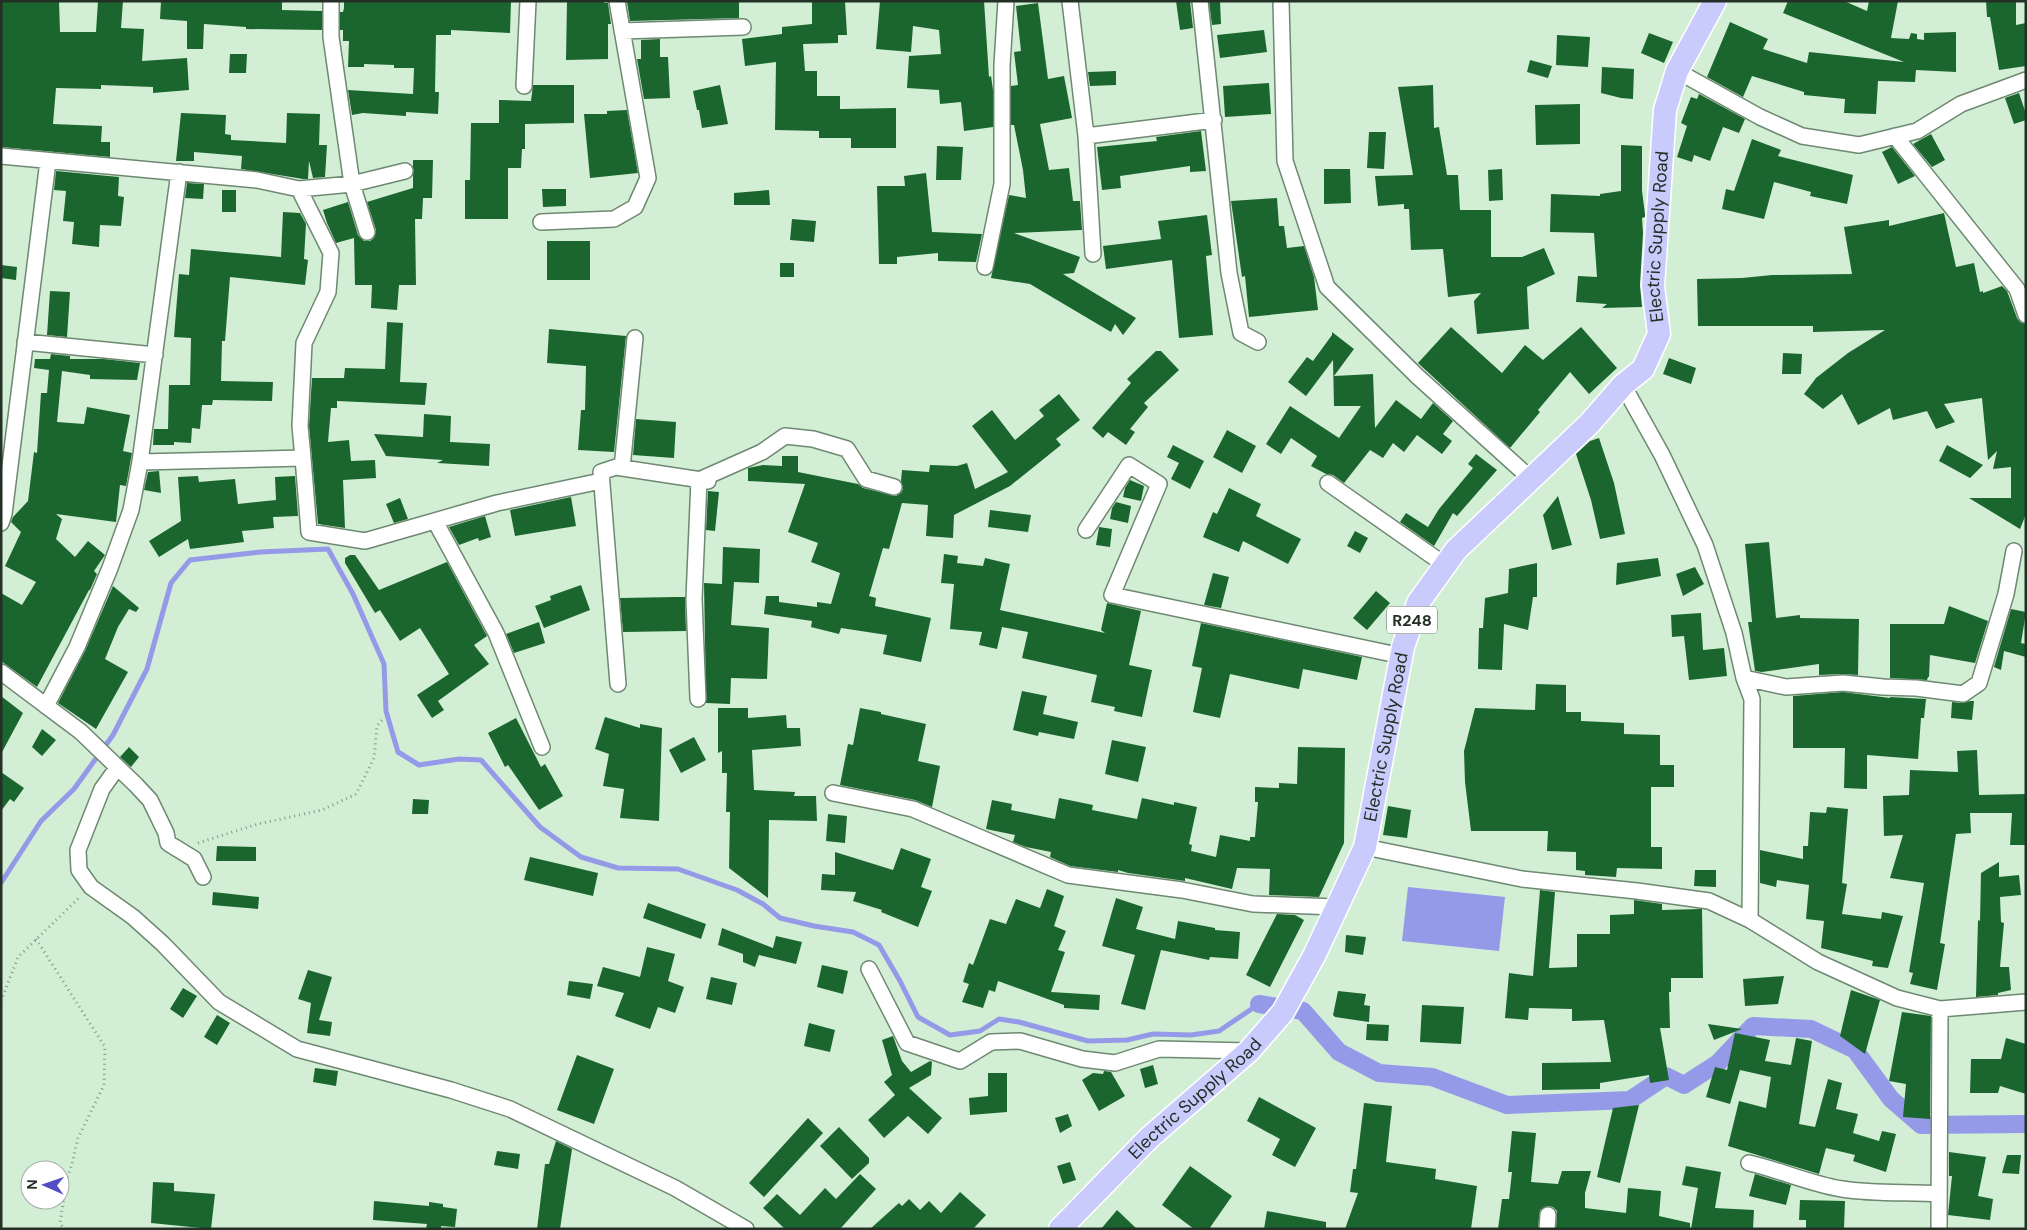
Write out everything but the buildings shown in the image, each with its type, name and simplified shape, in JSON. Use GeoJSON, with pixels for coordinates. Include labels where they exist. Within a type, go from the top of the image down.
{"type":"FeatureCollection","features":[{"type":"Feature","properties":{"kind":"main road","name":"Electric Supply Road"},"geometry":{"type":"LineString","coordinates":[[1060,1229],[1149,1138],[1249,1051],[1283,1012],[1314,956],[1364,847],[1402,656],[1418,603],[1456,550],[1590,423],[1623,385],[1643,369],[1659,334],[1653,286],[1665,110],[1677,71],[1714,1]]}},
{"type":"Feature","properties":{"kind":"street"},"geometry":{"type":"LineString","coordinates":[[331,1],[331,37],[352,184],[367,232]]}},
{"type":"Feature","properties":{"kind":"street"},"geometry":{"type":"LineString","coordinates":[[524,86],[528,1]]}},
{"type":"Feature","properties":{"kind":"street"},"geometry":{"type":"LineString","coordinates":[[540,222],[614,219],[635,207],[648,178],[648,168],[617,1]]}},
{"type":"Feature","properties":{"kind":"street"},"geometry":{"type":"LineString","coordinates":[[985,267],[1002,184],[1002,65],[1006,1]]}},
{"type":"Feature","properties":{"kind":"street"},"geometry":{"type":"LineString","coordinates":[[1070,1],[1086,136],[1093,254]]}},
{"type":"Feature","properties":{"kind":"street"},"geometry":{"type":"LineString","coordinates":[[1200,1],[1229,273],[1241,332],[1258,342]]}},
{"type":"Feature","properties":{"kind":"street"},"geometry":{"type":"LineString","coordinates":[[1281,1],[1285,161],[1327,288],[1417,376],[1531,479]]}},
{"type":"Feature","properties":{"kind":"street"},"geometry":{"type":"LineString","coordinates":[[622,31],[744,27]]}},
{"type":"Feature","properties":{"kind":"street"},"geometry":{"type":"LineString","coordinates":[[1677,71],[1760,117],[1802,136],[1860,145],[1917,131],[1961,104],[2026,80]]}},
{"type":"Feature","properties":{"kind":"street"},"geometry":{"type":"LineString","coordinates":[[1086,136],[1214,120]]}},
{"type":"Feature","properties":{"kind":"street"},"geometry":{"type":"LineString","coordinates":[[1895,136],[2021,289],[2026,315]]}},
{"type":"Feature","properties":{"kind":"street"},"geometry":{"type":"LineString","coordinates":[[1,156],[257,180],[299,189],[352,184],[405,171]]}},
{"type":"Feature","properties":{"kind":"street"},"geometry":{"type":"LineString","coordinates":[[1,523],[4,514],[48,160]]}},
{"type":"Feature","properties":{"kind":"street"},"geometry":{"type":"LineString","coordinates":[[46,706],[77,647],[110,568],[131,510],[140,462],[179,172]]}},
{"type":"Feature","properties":{"kind":"street"},"geometry":{"type":"LineString","coordinates":[[299,189],[331,253],[328,292],[304,343],[300,426],[309,532],[366,541],[496,503],[601,481]]}},
{"type":"Feature","properties":{"kind":"street"},"geometry":{"type":"LineString","coordinates":[[622,468],[635,338]]}},
{"type":"Feature","properties":{"kind":"street"},"geometry":{"type":"LineString","coordinates":[[25,342],[155,355]]}},
{"type":"Feature","properties":{"kind":"street"},"geometry":{"type":"LineString","coordinates":[[1623,385],[1662,454],[1705,545],[1734,633],[1744,678],[1752,699],[1750,920]]}},
{"type":"Feature","properties":{"kind":"street"},"geometry":{"type":"LineString","coordinates":[[699,480],[762,452],[785,436],[813,439],[847,449],[866,479],[894,487]]}},
{"type":"Feature","properties":{"kind":"street"},"geometry":{"type":"LineString","coordinates":[[140,462],[303,458]]}},
{"type":"Feature","properties":{"kind":"street"},"geometry":{"type":"LineString","coordinates":[[1086,530],[1129,465],[1159,484],[1112,595],[1402,656]]}},
{"type":"Feature","properties":{"kind":"street"},"geometry":{"type":"LineString","coordinates":[[618,684],[601,472],[616,467],[718,482]]}},
{"type":"Feature","properties":{"kind":"street"},"geometry":{"type":"LineString","coordinates":[[698,699],[694,599],[699,480]]}},
{"type":"Feature","properties":{"kind":"street"},"geometry":{"type":"LineString","coordinates":[[1328,483],[1445,565]]}},
{"type":"Feature","properties":{"kind":"street"},"geometry":{"type":"LineString","coordinates":[[435,521],[496,633],[542,747]]}},
{"type":"Feature","properties":{"kind":"street"},"geometry":{"type":"LineString","coordinates":[[1744,678],[1786,687],[1843,683],[1916,688],[1963,694],[1979,683],[2006,594],[2014,551]]}},
{"type":"Feature","properties":{"kind":"street"},"geometry":{"type":"LineString","coordinates":[[3,677],[81,732],[150,800],[166,833],[168,843],[194,859],[203,877]]}},
{"type":"Feature","properties":{"kind":"street"},"geometry":{"type":"LineString","coordinates":[[117,768],[102,789],[78,850],[79,870],[90,887],[133,917],[163,944],[219,1002],[297,1049],[451,1090],[510,1109],[676,1188],[746,1229]]}},
{"type":"Feature","properties":{"kind":"street"},"geometry":{"type":"LineString","coordinates":[[833,793],[913,809],[1068,875],[1182,890],[1253,904],[1336,907]]}},
{"type":"Feature","properties":{"kind":"street"},"geometry":{"type":"LineString","coordinates":[[1364,847],[1522,879],[1637,891],[1709,901],[1750,920],[1818,962],[1897,998],[1940,1009],[1951,1010],[2026,1002]]}},
{"type":"Feature","properties":{"kind":"street"},"geometry":{"type":"LineString","coordinates":[[869,969],[907,1043],[960,1061],[991,1042],[1020,1041],[1082,1059],[1115,1063],[1158,1050],[1249,1051]]}},
{"type":"Feature","properties":{"kind":"street"},"geometry":{"type":"LineString","coordinates":[[1939,1229],[1940,1009]]}},
{"type":"Feature","properties":{"kind":"street"},"geometry":{"type":"LineString","coordinates":[[1749,1163],[1778,1170],[1816,1183],[1844,1189],[1939,1194]]}},
{"type":"Feature","properties":{"kind":"path"},"geometry":{"type":"LineString","coordinates":[[178,849],[258,824],[322,810],[356,794],[374,758],[377,726],[382,720]]}},
{"type":"Feature","properties":{"kind":"path"},"geometry":{"type":"LineString","coordinates":[[1,1000],[18,956],[90,887]]}},
{"type":"Feature","properties":{"kind":"path"},"geometry":{"type":"LineString","coordinates":[[36,939],[105,1047],[104,1085],[78,1138],[67,1179],[60,1223],[64,1229]]}},
{"type":"Feature","properties":{"kind":"water"},"geometry":{"type":"Polygon","coordinates":[[[1408,887],[1505,897],[1499,951],[1402,941],[1408,887]]]}},
{"type":"Feature","properties":{"kind":"waterway"},"geometry":{"type":"LineString","coordinates":[[1,883],[41,821],[74,789],[113,735],[147,669],[171,583],[190,560],[260,552],[328,549],[353,594],[384,664],[386,711],[398,752],[419,765],[459,759],[481,760],[540,827],[581,857],[618,868],[678,869],[737,890],[763,904],[780,918],[853,932],[879,945],[918,1017],[950,1035],[980,1031],[999,1019],[1019,1022],[1088,1041],[1127,1040],[1153,1034],[1191,1035],[1219,1031],[1259,1004]]}},
{"type":"Feature","properties":{"kind":"waterway"},"geometry":{"type":"LineString","coordinates":[[1259,1004],[1303,1011],[1339,1052],[1379,1073],[1432,1077],[1507,1105],[1630,1100],[1666,1076],[1684,1085],[1718,1063],[1753,1026],[1811,1029],[1855,1050],[1891,1099],[1921,1125],[2026,1124]]}}]}
